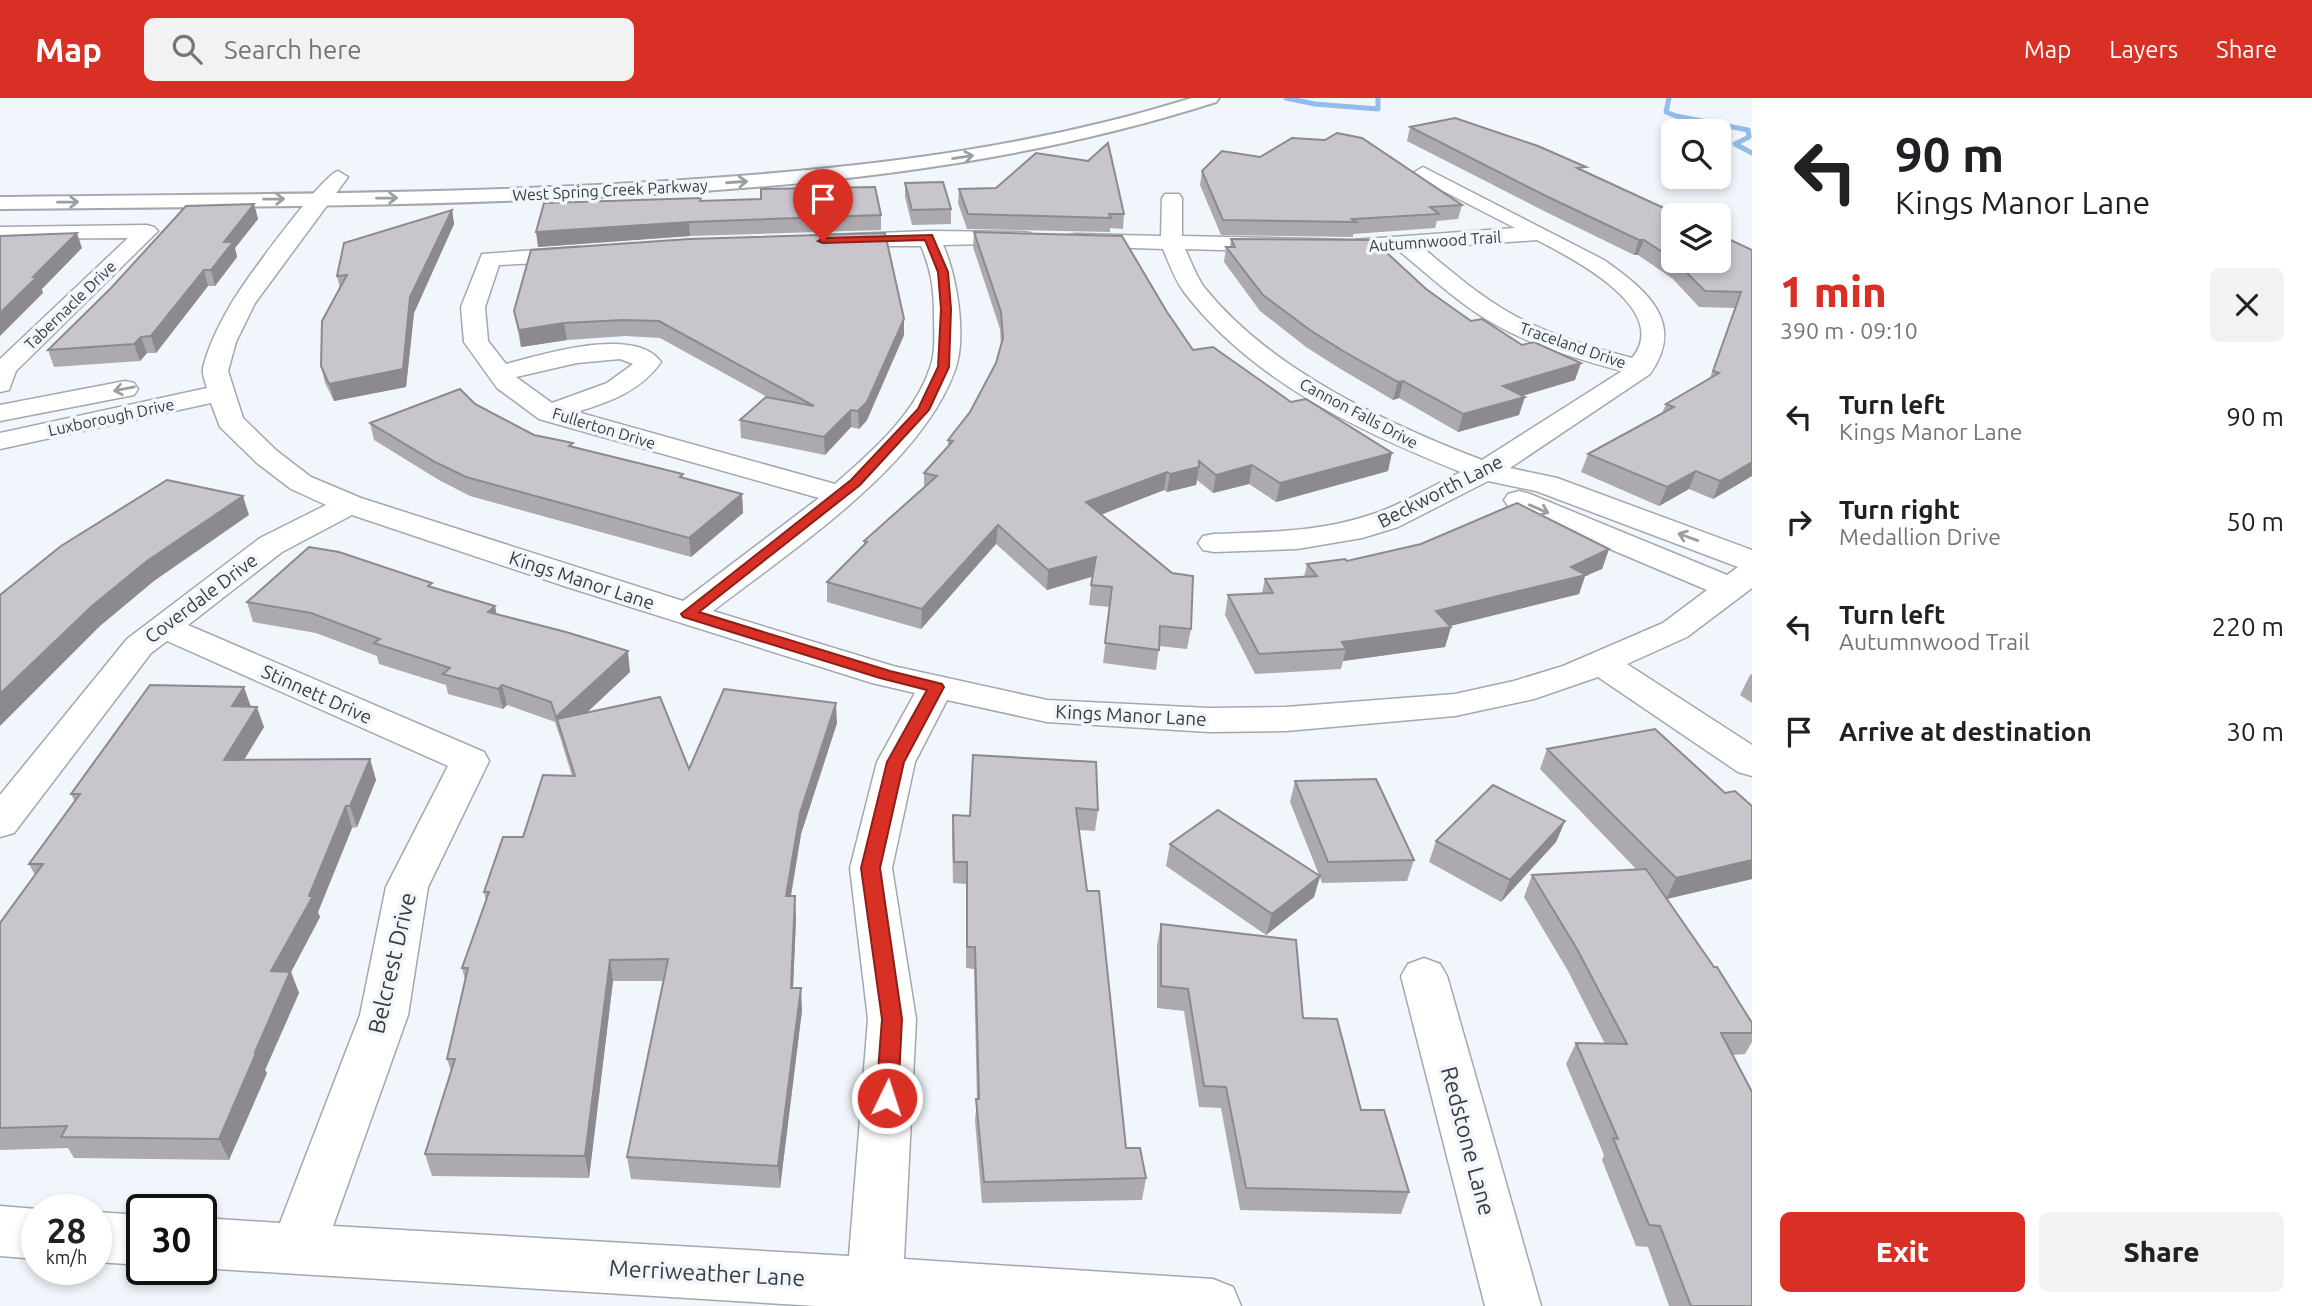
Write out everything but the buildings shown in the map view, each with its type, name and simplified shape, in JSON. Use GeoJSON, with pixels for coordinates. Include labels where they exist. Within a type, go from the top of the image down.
{"type":"FeatureCollection","features":[{"type":"Feature","properties":{"kind":"main road","name":"West Spring Creek Parkway"},"geometry":{"type":"LineString","coordinates":[[0,203],[330,182],[619,190],[856,172],[980,154],[1090,132],[1162,115],[1210,98]]}},
{"type":"Feature","properties":{"kind":"main road"},"geometry":{"type":"LineString","coordinates":[[1108,108],[1132,102]]}},
{"type":"Feature","properties":{"kind":"main road","name":"West Spring Creek Parkway"},"geometry":{"type":"LineString","coordinates":[[676,167],[729,166],[939,142]]}},
{"type":"Feature","properties":{"kind":"street"},"geometry":{"type":"LineString","coordinates":[[1423,173],[1598,264],[1637,298],[1652,323],[1654,336],[1649,358],[1641,369]]}},
{"type":"Feature","properties":{"kind":"street"},"geometry":{"type":"LineString","coordinates":[[219,382],[224,342],[243,303],[330,182]]}},
{"type":"Feature","properties":{"kind":"street","name":"Cannon Falls Drive"},"geometry":{"type":"LineString","coordinates":[[1172,198],[1171,243],[1184,275],[1196,294],[1239,337],[1327,399],[1377,426],[1484,472],[1537,482],[1752,561]]}},
{"type":"Feature","properties":{"kind":"street","name":"Tabernacle Drive"},"geometry":{"type":"LineString","coordinates":[[0,233],[147,231],[4,369],[0,384]]}},
{"type":"Feature","properties":{"kind":"street","name":"Autumnwood Trail"},"geometry":{"type":"LineString","coordinates":[[810,241],[929,237],[1294,247],[1405,245],[1540,233]]}},
{"type":"Feature","properties":{"kind":"street"},"geometry":{"type":"LineString","coordinates":[[688,614],[856,483],[923,410],[943,367],[946,309],[943,272],[929,237]]}},
{"type":"Feature","properties":{"kind":"street","name":"Traceland Drive"},"geometry":{"type":"LineString","coordinates":[[1405,245],[1476,302],[1504,320],[1551,341],[1641,369]]}},
{"type":"Feature","properties":{"kind":"street","name":"Fullerton Drive"},"geometry":{"type":"LineString","coordinates":[[597,252],[490,259],[473,307],[476,342],[506,382],[549,413],[840,495]]}},
{"type":"Feature","properties":{"kind":"street"},"geometry":{"type":"LineString","coordinates":[[499,373],[599,353],[632,354],[642,356],[648,362],[642,370],[612,390],[549,413]]}},
{"type":"Feature","properties":{"kind":"street","name":"Beckworth Lane"},"geometry":{"type":"LineString","coordinates":[[1214,543],[1297,540],[1370,526],[1484,472],[1641,369]]}},
{"type":"Feature","properties":{"kind":"street","name":"Luxborough Drive"},"geometry":{"type":"LineString","coordinates":[[2,427],[219,382]]}},
{"type":"Feature","properties":{"kind":"street","name":"Kings Manor Lane"},"geometry":{"type":"LineString","coordinates":[[219,382],[230,421],[267,457],[301,483],[350,504],[885,675],[1060,712],[1195,720],[1286,719],[1455,705],[1521,691],[1601,663],[1675,630],[1742,581]]}},
{"type":"Feature","properties":{"kind":"street","name":"Cannon Falls Drive"},"geometry":{"type":"LineString","coordinates":[[1484,472],[1506,495],[1742,581]]}},
{"type":"Feature","properties":{"kind":"street","name":"Coverdale Drive"},"geometry":{"type":"LineString","coordinates":[[0,823],[139,646],[271,545],[350,504]]}},
{"type":"Feature","properties":{"kind":"street","name":"Stinnett Drive"},"geometry":{"type":"LineString","coordinates":[[163,627],[470,761]]}},
{"type":"Feature","properties":{"kind":"street"},"geometry":{"type":"LineString","coordinates":[[1601,663],[1752,763]]}},
{"type":"Feature","properties":{"kind":"street"},"geometry":{"type":"LineString","coordinates":[[875,1283],[892,1019],[871,868],[895,762],[936,687]]}},
{"type":"Feature","properties":{"kind":"street","name":"Belcrest Drive"},"geometry":{"type":"LineString","coordinates":[[297,1249],[384,1015],[407,887],[470,761]]}},
{"type":"Feature","properties":{"kind":"street","name":"Redstone Lane"},"geometry":{"type":"LineString","coordinates":[[1424,976],[1513,1306]]}},
{"type":"Feature","properties":{"kind":"street"},"geometry":{"type":"LineString","coordinates":[[0,1231],[21,1233]]}},
{"type":"Feature","properties":{"kind":"street","name":"Merriweather Lane"},"geometry":{"type":"LineString","coordinates":[[217,1244],[1152,1300],[1213,1306]]}},
{"type":"Feature","properties":{"kind":"waterway"},"geometry":{"type":"LineString","coordinates":[[1286,98],[1315,104],[1378,109],[1378,98]]}},
{"type":"Feature","properties":{"kind":"waterway"},"geometry":{"type":"LineString","coordinates":[[1669,98],[1666,112],[1748,130],[1749,137],[1735,144],[1752,153]]}},
{"type":"Feature","properties":{"kind":"route"},"geometry":{"type":"LineString","coordinates":[[823,241],[929,237],[943,272],[946,309],[943,367],[923,410],[856,483],[688,614],[885,675],[936,687],[895,762],[871,868],[892,1019],[887,1098]]}}]}
